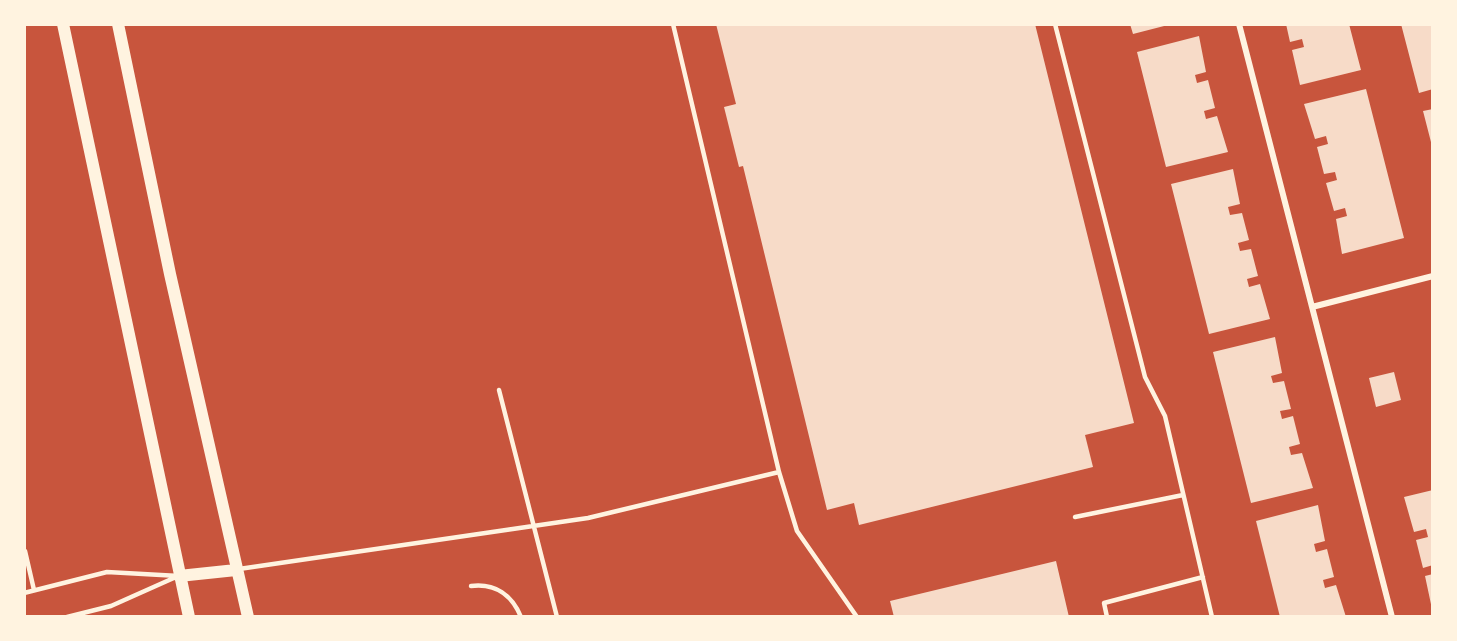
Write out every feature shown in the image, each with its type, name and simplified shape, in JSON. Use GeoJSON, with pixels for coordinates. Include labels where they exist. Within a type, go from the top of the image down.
{"type":"FeatureCollection","features":[{"type":"Feature","properties":{"kind":"main road"},"geometry":{"type":"LineString","coordinates":[[63,24],[189,617]]}},
{"type":"Feature","properties":{"kind":"main road"},"geometry":{"type":"LineString","coordinates":[[118,24],[170,274],[248,617]]}},
{"type":"Feature","properties":{"kind":"main road"},"geometry":{"type":"LineString","coordinates":[[179,576],[236,570]]}},
{"type":"Feature","properties":{"kind":"street"},"geometry":{"type":"LineString","coordinates":[[1239,24],[1392,617]]}},
{"type":"Feature","properties":{"kind":"street"},"geometry":{"type":"LineString","coordinates":[[1312,307],[1433,276]]}},
{"type":"Feature","properties":{"kind":"lane"},"geometry":{"type":"LineString","coordinates":[[673,24],[779,472],[797,531],[857,617]]}},
{"type":"Feature","properties":{"kind":"lane"},"geometry":{"type":"LineString","coordinates":[[1055,24],[1145,377],[1165,416],[1212,617]]}},
{"type":"Feature","properties":{"kind":"lane"},"geometry":{"type":"LineString","coordinates":[[499,390],[557,617]]}},
{"type":"Feature","properties":{"kind":"lane"},"geometry":{"type":"LineString","coordinates":[[236,570],[588,518],[779,472]]}},
{"type":"Feature","properties":{"kind":"lane"},"geometry":{"type":"LineString","coordinates":[[1075,517],[1183,495]]}},
{"type":"Feature","properties":{"kind":"lane"},"geometry":{"type":"LineString","coordinates":[[26,551],[34,590]]}},
{"type":"Feature","properties":{"kind":"lane"},"geometry":{"type":"LineString","coordinates":[[24,593],[106,572],[179,576]]}},
{"type":"Feature","properties":{"kind":"lane"},"geometry":{"type":"LineString","coordinates":[[67,617],[111,606],[179,576]]}},
{"type":"Feature","properties":{"kind":"lane"},"geometry":{"type":"LineString","coordinates":[[1107,617],[1104,603],[1203,577]]}},
{"type":"Feature","properties":{"kind":"lane"},"geometry":{"type":"LineString","coordinates":[[471,586],[488,586],[503,593],[510,599],[521,617]]}},
{"type":"Feature","properties":{"kind":"building"},"geometry":{"type":"Polygon","coordinates":[[[716,24],[1035,24],[1134,423],[1085,435],[1093,467],[859,525],[854,503],[827,510],[743,166],[739,167],[724,107],[736,104],[716,24]]]}},
{"type":"Feature","properties":{"kind":"building"},"geometry":{"type":"Polygon","coordinates":[[[1130,24],[1168,24],[1168,25],[1133,34],[1130,24]]]}},
{"type":"Feature","properties":{"kind":"building"},"geometry":{"type":"Polygon","coordinates":[[[1286,24],[1349,24],[1361,70],[1300,85],[1292,50],[1304,47],[1302,39],[1290,42],[1286,24]]]}},
{"type":"Feature","properties":{"kind":"building"},"geometry":{"type":"Polygon","coordinates":[[[1401,24],[1433,24],[1433,89],[1419,93],[1401,24]]]}},
{"type":"Feature","properties":{"kind":"building"},"geometry":{"type":"Polygon","coordinates":[[[1199,36],[1206,72],[1195,75],[1197,83],[1208,80],[1215,108],[1204,111],[1206,119],[1217,116],[1228,152],[1166,167],[1137,52],[1199,36]]]}},
{"type":"Feature","properties":{"kind":"building"},"geometry":{"type":"Polygon","coordinates":[[[1366,89],[1404,238],[1342,254],[1336,219],[1347,216],[1345,208],[1334,211],[1326,183],[1337,180],[1335,172],[1324,174],[1317,147],[1328,144],[1326,136],[1315,139],[1304,104],[1366,89]]]}},
{"type":"Feature","properties":{"kind":"building"},"geometry":{"type":"Polygon","coordinates":[[[1433,109],[1433,146],[1432,146],[1423,111],[1433,109]]]}},
{"type":"Feature","properties":{"kind":"building"},"geometry":{"type":"Polygon","coordinates":[[[1233,169],[1240,204],[1228,207],[1230,215],[1242,213],[1249,240],[1238,243],[1240,251],[1251,249],[1258,276],[1247,279],[1249,287],[1260,284],[1270,319],[1209,334],[1171,184],[1233,169]]]}},
{"type":"Feature","properties":{"kind":"building"},"geometry":{"type":"Polygon","coordinates":[[[1275,337],[1282,373],[1271,376],[1273,383],[1284,381],[1291,409],[1280,411],[1282,419],[1293,416],[1300,444],[1289,447],[1291,455],[1302,453],[1313,488],[1251,503],[1213,352],[1275,337]]]}},
{"type":"Feature","properties":{"kind":"building"},"geometry":{"type":"Polygon","coordinates":[[[1394,372],[1401,400],[1376,407],[1369,378],[1394,372]]]}},
{"type":"Feature","properties":{"kind":"building"},"geometry":{"type":"Polygon","coordinates":[[[1433,490],[1433,565],[1423,568],[1416,540],[1428,537],[1426,529],[1414,532],[1404,497],[1433,490]]]}},
{"type":"Feature","properties":{"kind":"building"},"geometry":{"type":"Polygon","coordinates":[[[1318,505],[1325,541],[1314,544],[1316,552],[1327,549],[1334,577],[1323,580],[1325,588],[1336,585],[1346,617],[1280,617],[1256,521],[1318,505]]]}},
{"type":"Feature","properties":{"kind":"building"},"geometry":{"type":"Polygon","coordinates":[[[1056,561],[1069,617],[894,617],[890,601],[1056,561]]]}},
{"type":"Feature","properties":{"kind":"building"},"geometry":{"type":"Polygon","coordinates":[[[1433,574],[1433,609],[1432,609],[1425,576],[1433,574]]]}}]}
